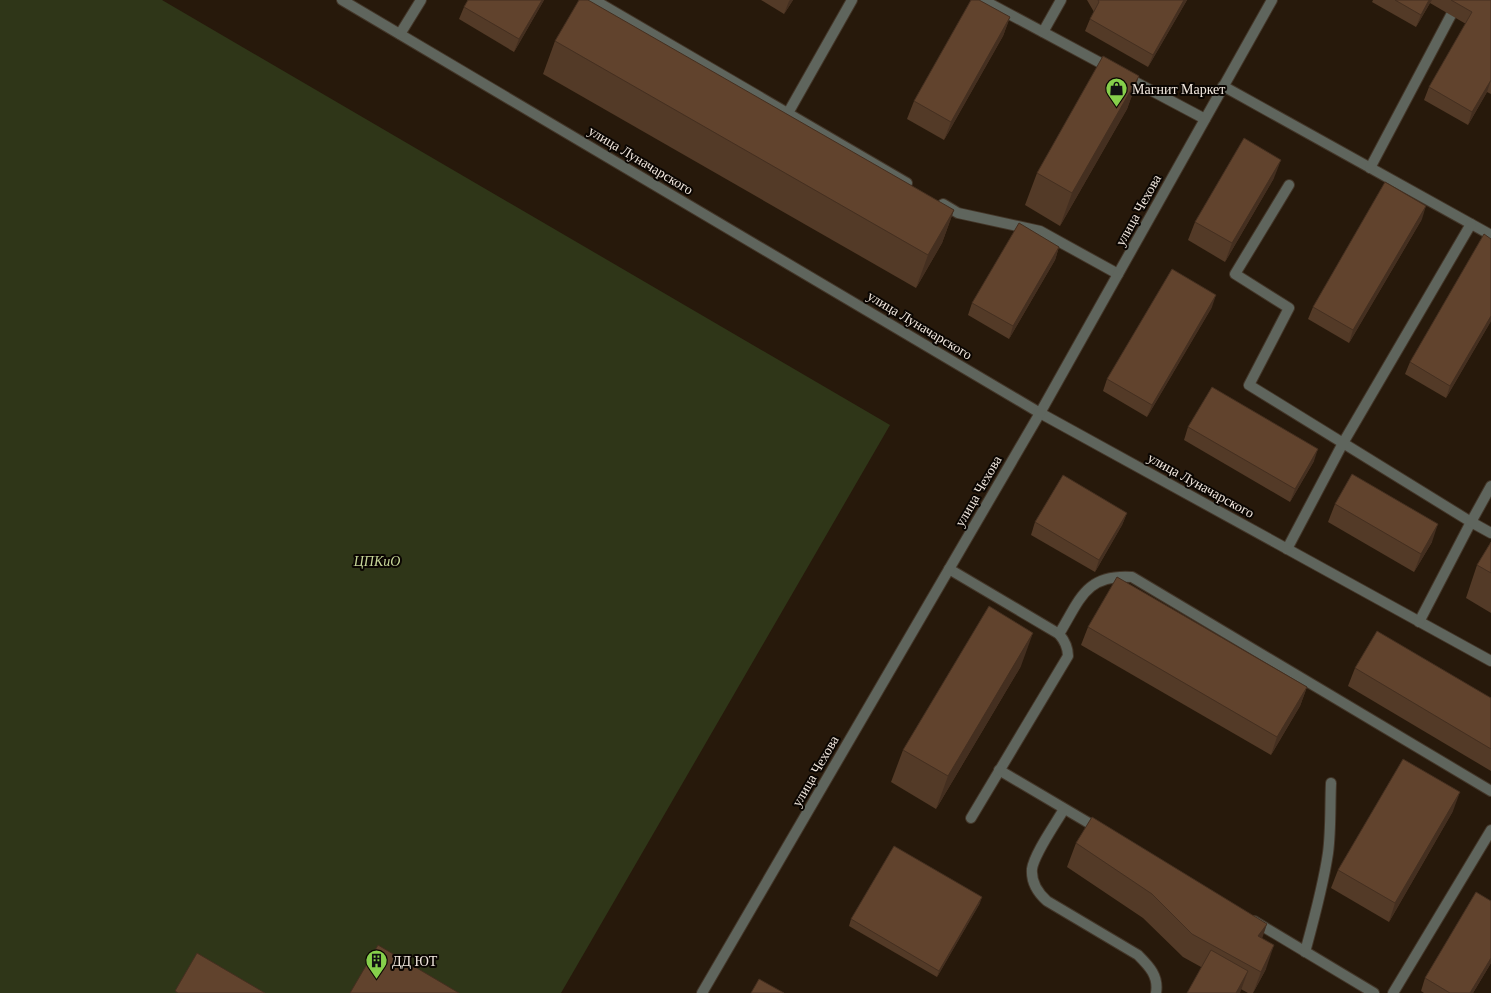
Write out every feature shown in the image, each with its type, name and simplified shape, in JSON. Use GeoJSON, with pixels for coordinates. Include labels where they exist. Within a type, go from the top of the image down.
{"type":"FeatureCollection","features":[{"type":"Feature","properties":{"kind":"street","name":"улица Луначарского"},"geometry":{"type":"LineString","coordinates":[[342,0],[1040,413],[1491,661]]}},
{"type":"Feature","properties":{"kind":"street"},"geometry":{"type":"LineString","coordinates":[[400,34],[421,0]]}},
{"type":"Feature","properties":{"kind":"street"},"geometry":{"type":"LineString","coordinates":[[594,0],[917,189]]}},
{"type":"Feature","properties":{"kind":"street"},"geometry":{"type":"LineString","coordinates":[[788,113],[852,0]]}},
{"type":"Feature","properties":{"kind":"street"},"geometry":{"type":"LineString","coordinates":[[984,0],[1205,120]]}},
{"type":"Feature","properties":{"kind":"street"},"geometry":{"type":"LineString","coordinates":[[1043,32],[1061,0]]}},
{"type":"Feature","properties":{"kind":"street","name":"улица Чехова"},"geometry":{"type":"LineString","coordinates":[[702,993],[1040,413],[1272,0]]}},
{"type":"Feature","properties":{"kind":"street"},"geometry":{"type":"LineString","coordinates":[[1370,168],[1451,15]]}},
{"type":"Feature","properties":{"kind":"street"},"geometry":{"type":"LineString","coordinates":[[1223,86],[1491,235]]}},
{"type":"Feature","properties":{"kind":"street"},"geometry":{"type":"LineString","coordinates":[[1289,185],[1235,274],[1289,308],[1249,385],[1491,533]]}},
{"type":"Feature","properties":{"kind":"street"},"geometry":{"type":"LineString","coordinates":[[937,201],[958,213],[1040,231],[1118,274]]}},
{"type":"Feature","properties":{"kind":"street"},"geometry":{"type":"LineString","coordinates":[[1287,549],[1343,443],[1471,224]]}},
{"type":"Feature","properties":{"kind":"street"},"geometry":{"type":"LineString","coordinates":[[1419,622],[1491,486]]}},
{"type":"Feature","properties":{"kind":"street"},"geometry":{"type":"LineString","coordinates":[[949,569],[1059,634],[1065,641],[1068,656],[971,818]]}},
{"type":"Feature","properties":{"kind":"street"},"geometry":{"type":"LineString","coordinates":[[1059,634],[1086,590],[1096,583],[1106,579],[1132,577],[1491,791]]}},
{"type":"Feature","properties":{"kind":"street"},"geometry":{"type":"LineString","coordinates":[[999,770],[1106,833]]}},
{"type":"Feature","properties":{"kind":"street"},"geometry":{"type":"LineString","coordinates":[[1305,952],[1325,873],[1330,830],[1331,783]]}},
{"type":"Feature","properties":{"kind":"street"},"geometry":{"type":"LineString","coordinates":[[1064,809],[1038,854],[1032,868],[1033,883],[1039,894],[1047,901],[1138,956],[1149,966],[1155,976],[1156,993]]}},
{"type":"Feature","properties":{"kind":"street"},"geometry":{"type":"LineString","coordinates":[[1393,993],[1491,830]]}},
{"type":"Feature","properties":{"kind":"street"},"geometry":{"type":"LineString","coordinates":[[1243,915],[1374,993]]}},
{"type":"Feature","properties":{"kind":"green space","name":"ЦПКиО"},"geometry":{"type":"Polygon","coordinates":[[[0,0],[162,0],[890,425],[561,993],[0,993],[0,0]]]}},
{"type":"Feature","properties":{"kind":"building"},"geometry":{"type":"Polygon","coordinates":[[[468,0],[542,0],[519,39],[464,7],[468,0]]]}},
{"type":"Feature","properties":{"kind":"building"},"geometry":{"type":"Polygon","coordinates":[[[579,0],[588,0],[954,210],[928,255],[555,41],[579,0]]]}},
{"type":"Feature","properties":{"kind":"building"},"geometry":{"type":"Polygon","coordinates":[[[971,0],[979,0],[1010,17],[951,122],[914,101],[971,0]]]}},
{"type":"Feature","properties":{"kind":"building"},"geometry":{"type":"Polygon","coordinates":[[[1098,0],[1184,0],[1153,55],[1090,19],[1099,2],[1098,0]]]}},
{"type":"Feature","properties":{"kind":"building"},"geometry":{"type":"Polygon","coordinates":[[[1395,0],[1429,0],[1421,15],[1395,0]]]}},
{"type":"Feature","properties":{"kind":"building"},"geometry":{"type":"Polygon","coordinates":[[[1451,0],[1491,0],[1491,80],[1472,112],[1429,87],[1472,12],[1451,0]]]}},
{"type":"Feature","properties":{"kind":"building"},"geometry":{"type":"Polygon","coordinates":[[[1103,56],[1139,76],[1072,193],[1037,173],[1103,56]]]}},
{"type":"Feature","properties":{"kind":"building"},"geometry":{"type":"Polygon","coordinates":[[[1244,138],[1281,160],[1232,243],[1195,222],[1244,138]]]}},
{"type":"Feature","properties":{"kind":"building"},"geometry":{"type":"Polygon","coordinates":[[[1385,182],[1426,206],[1353,330],[1313,307],[1385,182]]]}},
{"type":"Feature","properties":{"kind":"building"},"geometry":{"type":"Polygon","coordinates":[[[1019,223],[1059,247],[1013,326],[972,303],[1019,223]]]}},
{"type":"Feature","properties":{"kind":"building"},"geometry":{"type":"Polygon","coordinates":[[[1484,234],[1491,239],[1491,316],[1450,386],[1410,362],[1484,234]]]}},
{"type":"Feature","properties":{"kind":"building"},"geometry":{"type":"Polygon","coordinates":[[[1172,269],[1216,295],[1152,405],[1107,379],[1172,269]]]}},
{"type":"Feature","properties":{"kind":"building"},"geometry":{"type":"Polygon","coordinates":[[[1212,387],[1318,449],[1295,489],[1188,427],[1212,387]]]}},
{"type":"Feature","properties":{"kind":"building"},"geometry":{"type":"Polygon","coordinates":[[[1352,474],[1438,524],[1421,554],[1335,504],[1352,474]]]}},
{"type":"Feature","properties":{"kind":"building"},"geometry":{"type":"Polygon","coordinates":[[[1063,475],[1127,513],[1099,560],[1035,522],[1063,475]]]}},
{"type":"Feature","properties":{"kind":"building"},"geometry":{"type":"Polygon","coordinates":[[[1491,542],[1491,573],[1477,565],[1491,542]]]}},
{"type":"Feature","properties":{"kind":"building"},"geometry":{"type":"Polygon","coordinates":[[[1117,577],[1307,687],[1277,737],[1088,627],[1117,577]]]}},
{"type":"Feature","properties":{"kind":"building"},"geometry":{"type":"Polygon","coordinates":[[[989,606],[1033,633],[948,776],[903,750],[989,606]]]}},
{"type":"Feature","properties":{"kind":"building"},"geometry":{"type":"Polygon","coordinates":[[[1377,631],[1491,698],[1491,749],[1355,668],[1377,631]]]}},
{"type":"Feature","properties":{"kind":"building"},"geometry":{"type":"Polygon","coordinates":[[[1403,759],[1460,792],[1395,903],[1338,870],[1403,759]]]}},
{"type":"Feature","properties":{"kind":"building"},"geometry":{"type":"Polygon","coordinates":[[[1092,817],[1267,924],[1258,936],[1274,945],[1261,972],[1192,934],[1152,894],[1076,843],[1092,817]]]}},
{"type":"Feature","properties":{"kind":"building"},"geometry":{"type":"Polygon","coordinates":[[[894,846],[982,897],[939,971],[851,919],[894,846]]]}},
{"type":"Feature","properties":{"kind":"building"},"geometry":{"type":"Polygon","coordinates":[[[1476,892],[1491,901],[1491,958],[1470,993],[1450,993],[1425,978],[1476,892]]]}},
{"type":"Feature","properties":{"kind":"building"},"geometry":{"type":"Polygon","coordinates":[[[378,945],[459,993],[350,993],[378,945]]]}},
{"type":"Feature","properties":{"kind":"building"},"geometry":{"type":"Polygon","coordinates":[[[1211,950],[1248,971],[1236,993],[1187,993],[1211,950]]]}},
{"type":"Feature","properties":{"kind":"building"},"geometry":{"type":"Polygon","coordinates":[[[197,953],[265,993],[178,993],[175,991],[197,953]]]}},
{"type":"Feature","properties":{"kind":"building"},"geometry":{"type":"Polygon","coordinates":[[[759,979],[784,993],[751,993],[759,979]]]}},
{"type":"Feature","properties":{"kind":"place","name":"Магнит Маркет"},"geometry":{"type":"Point","coordinates":[1117,108]}},
{"type":"Feature","properties":{"kind":"place","name":"ДД ЮТ"},"geometry":{"type":"Point","coordinates":[376,980]}}]}
